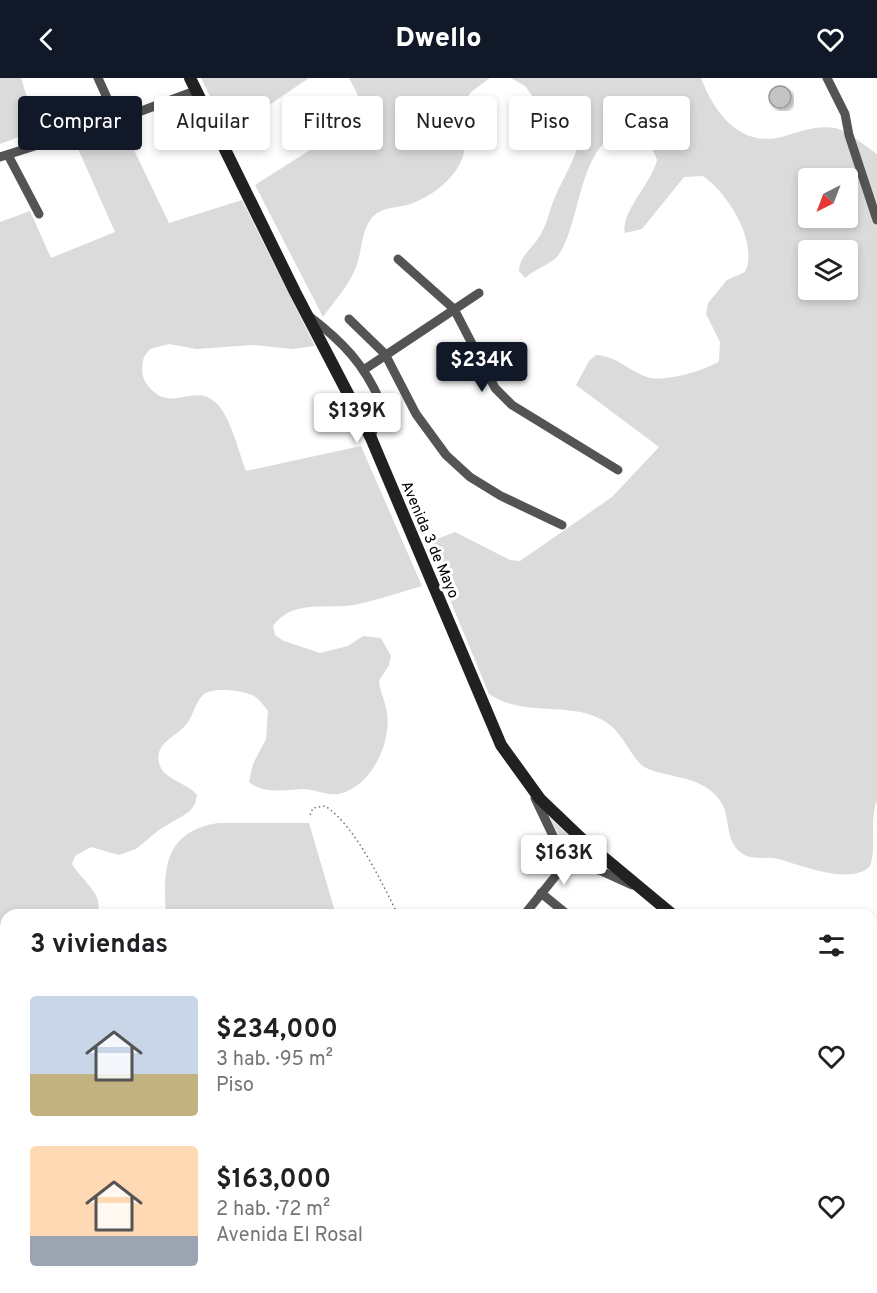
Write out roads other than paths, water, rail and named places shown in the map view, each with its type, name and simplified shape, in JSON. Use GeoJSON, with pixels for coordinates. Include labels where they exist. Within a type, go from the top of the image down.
{"type":"FeatureCollection","features":[{"type":"Feature","properties":{"kind":"street"},"geometry":{"type":"LineString","coordinates":[[98,78],[106,96]]}},
{"type":"Feature","properties":{"kind":"street","name":"Avenida 3 de Mayo"},"geometry":{"type":"LineString","coordinates":[[190,78],[370,438],[475,689],[501,744],[530,788],[584,841],[666,909]]}},
{"type":"Feature","properties":{"kind":"street"},"geometry":{"type":"LineString","coordinates":[[827,78],[845,114],[862,177],[877,220]]}},
{"type":"Feature","properties":{"kind":"street"},"geometry":{"type":"LineString","coordinates":[[142,111],[195,91]]}},
{"type":"Feature","properties":{"kind":"street"},"geometry":{"type":"LineString","coordinates":[[23,150],[4,156],[39,214]]}},
{"type":"Feature","properties":{"kind":"street"},"geometry":{"type":"LineString","coordinates":[[398,260],[454,309],[495,388],[512,405],[618,470]]}},
{"type":"Feature","properties":{"kind":"street"},"geometry":{"type":"LineString","coordinates":[[365,369],[479,293]]}},
{"type":"Feature","properties":{"kind":"street"},"geometry":{"type":"LineString","coordinates":[[305,312],[330,332],[365,369],[381,403],[370,438]]}},
{"type":"Feature","properties":{"kind":"street"},"geometry":{"type":"LineString","coordinates":[[350,319],[385,354],[416,414],[446,455],[470,477],[501,496],[562,525]]}},
{"type":"Feature","properties":{"kind":"street"},"geometry":{"type":"LineString","coordinates":[[530,788],[566,863]]}},
{"type":"Feature","properties":{"kind":"street"},"geometry":{"type":"LineString","coordinates":[[528,909],[584,841]]}},
{"type":"Feature","properties":{"kind":"street"},"geometry":{"type":"LineString","coordinates":[[566,863],[599,870],[643,891]]}},
{"type":"Feature","properties":{"kind":"street"},"geometry":{"type":"LineString","coordinates":[[541,892],[561,909]]}}]}
